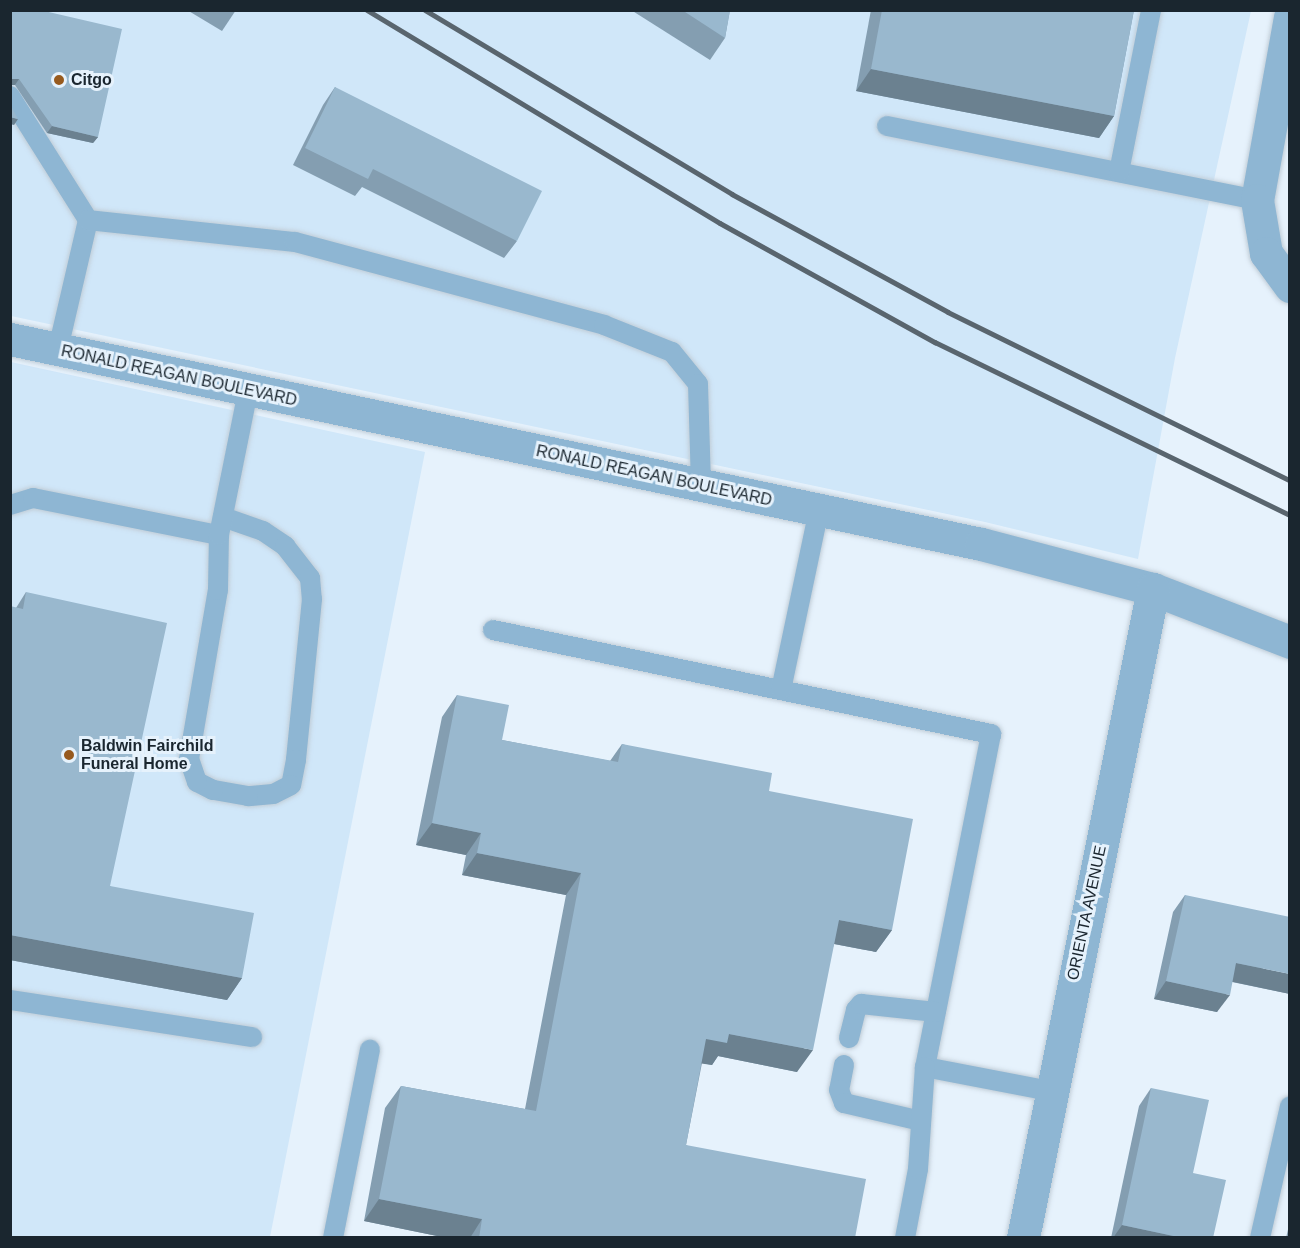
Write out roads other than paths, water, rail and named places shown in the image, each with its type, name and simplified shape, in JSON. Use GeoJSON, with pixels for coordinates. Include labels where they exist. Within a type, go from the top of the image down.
{"type":"FeatureCollection","features":[{"type":"Feature","properties":{"kind":"street"},"geometry":{"type":"LineString","coordinates":[[1290,17],[1257,200],[1266,253],[1290,286]]}},
{"type":"Feature","properties":{"kind":"street","name":"RONALD REAGAN BOULEVARD"},"geometry":{"type":"LineString","coordinates":[[10,339],[981,544],[1152,589],[1290,642]]}},
{"type":"Feature","properties":{"kind":"street","name":"ORIENTA AVENUE"},"geometry":{"type":"LineString","coordinates":[[1023,1238],[1050,1091],[1152,589]]}},
{"type":"Feature","properties":{"kind":"lane"},"geometry":{"type":"LineString","coordinates":[[1119,172],[1151,10]]}},
{"type":"Feature","properties":{"kind":"lane"},"geometry":{"type":"LineString","coordinates":[[10,96],[88,220],[58,349]]}},
{"type":"Feature","properties":{"kind":"lane"},"geometry":{"type":"LineString","coordinates":[[887,126],[1257,200]]}},
{"type":"Feature","properties":{"kind":"lane"},"geometry":{"type":"LineString","coordinates":[[88,220],[295,242],[604,325],[672,352],[698,384],[701,486]]}},
{"type":"Feature","properties":{"kind":"lane"},"geometry":{"type":"LineString","coordinates":[[13,499],[33,498],[221,526],[263,531],[285,546],[310,578],[312,599],[296,760],[291,785],[273,794],[248,796],[213,790],[197,782],[191,771],[189,759],[218,590],[221,526],[248,391]]}},
{"type":"Feature","properties":{"kind":"lane"},"geometry":{"type":"LineString","coordinates":[[781,690],[819,510]]}},
{"type":"Feature","properties":{"kind":"lane"},"geometry":{"type":"LineString","coordinates":[[493,630],[991,734],[926,1067],[918,1169],[905,1238]]}},
{"type":"Feature","properties":{"kind":"lane"},"geometry":{"type":"LineString","coordinates":[[10,1000],[252,1036]]}},
{"type":"Feature","properties":{"kind":"lane"},"geometry":{"type":"LineString","coordinates":[[849,1038],[856,1010],[861,1004],[936,1012]]}},
{"type":"Feature","properties":{"kind":"lane"},"geometry":{"type":"LineString","coordinates":[[333,1238],[370,1050]]}},
{"type":"Feature","properties":{"kind":"lane"},"geometry":{"type":"LineString","coordinates":[[844,1065],[839,1090],[844,1103],[921,1121]]}},
{"type":"Feature","properties":{"kind":"lane"},"geometry":{"type":"LineString","coordinates":[[926,1067],[1050,1091]]}},
{"type":"Feature","properties":{"kind":"lane"},"geometry":{"type":"LineString","coordinates":[[1260,1238],[1290,1106]]}},
{"type":"Feature","properties":{"kind":"railway"},"geometry":{"type":"LineString","coordinates":[[367,10],[720,223],[935,342],[1290,515]]}},
{"type":"Feature","properties":{"kind":"railway"},"geometry":{"type":"LineString","coordinates":[[425,10],[732,194],[948,312],[1290,480]]}},
{"type":"Feature","properties":{"kind":"place","name":"Citgo"},"geometry":{"type":"Point","coordinates":[59,80]}},
{"type":"Feature","properties":{"kind":"place","name":"Baldwin Fairchild Funeral Home"},"geometry":{"type":"Point","coordinates":[69,755]}}]}
